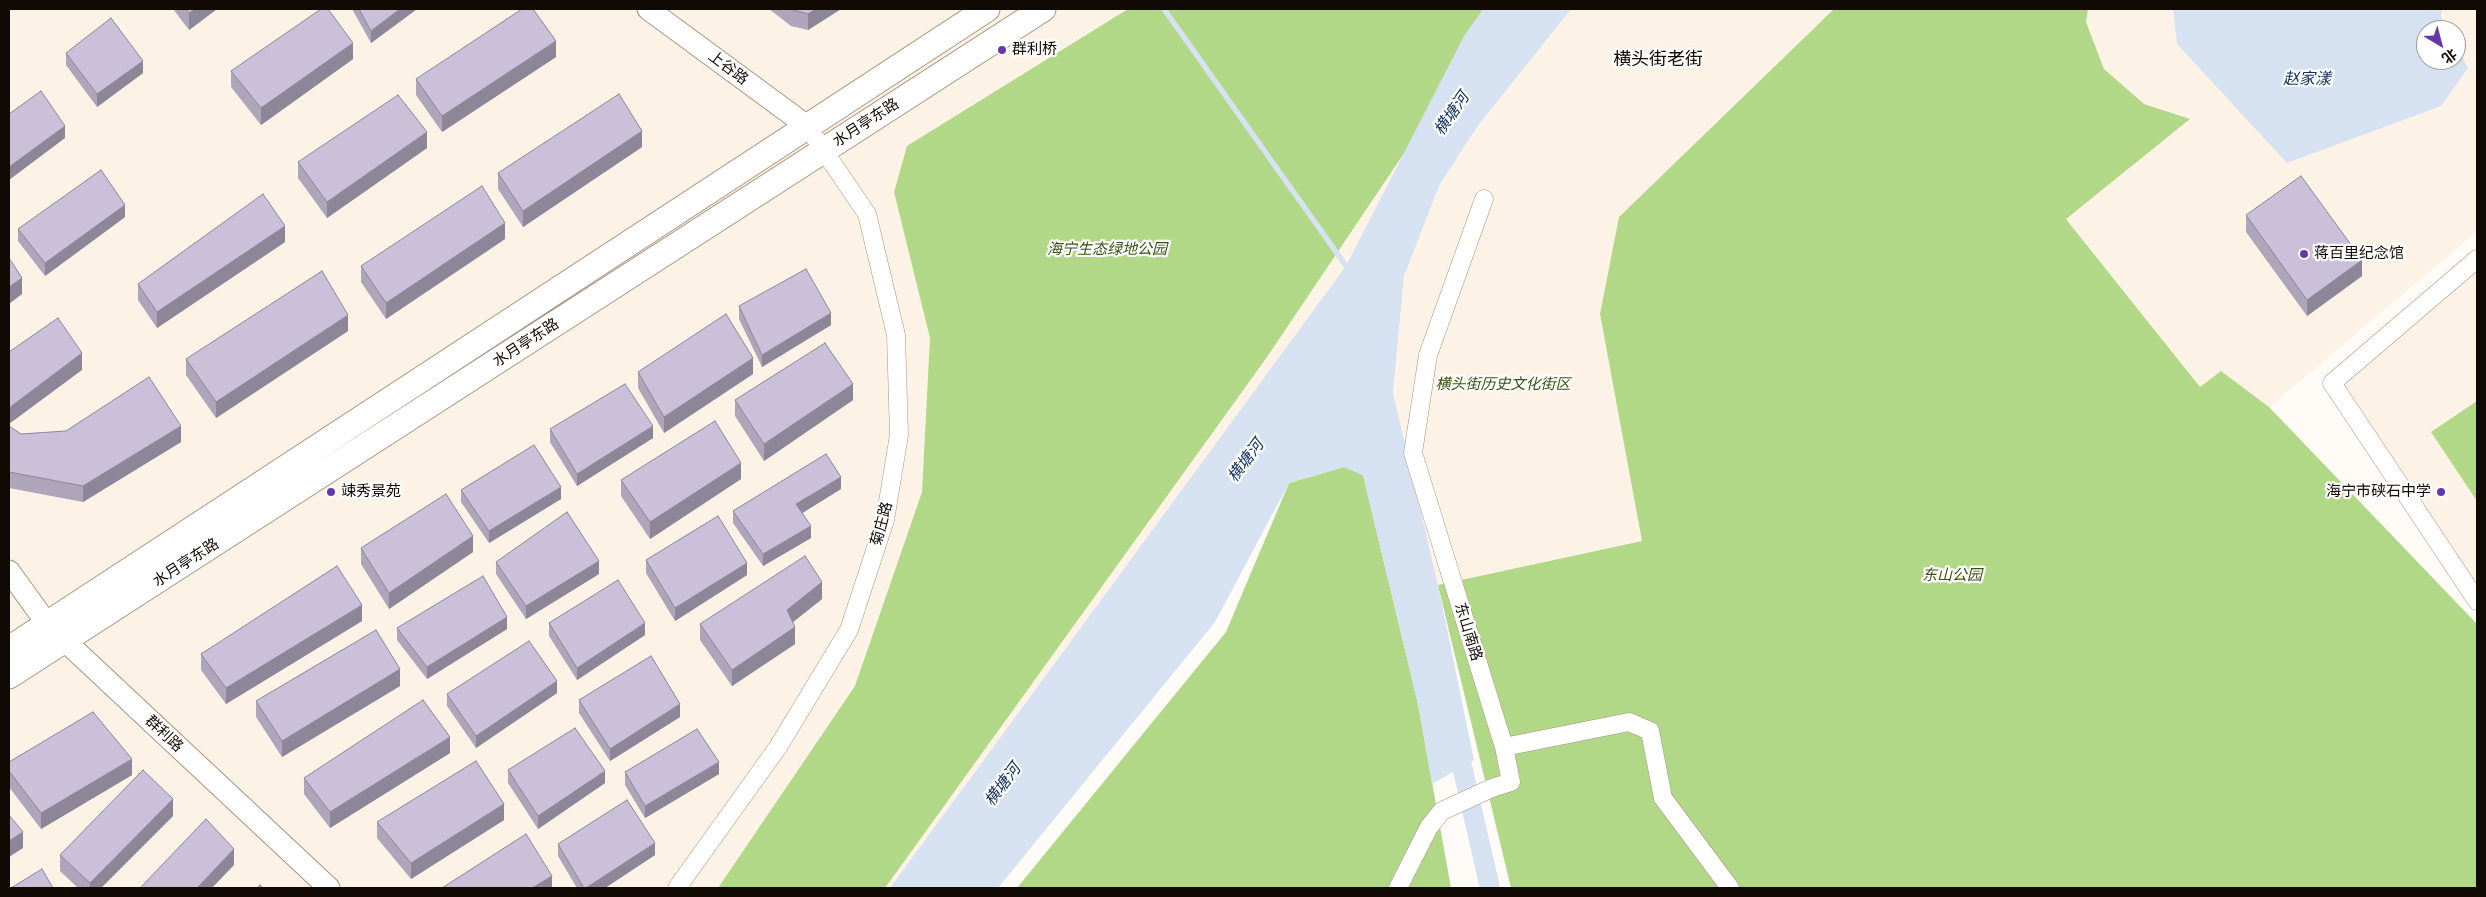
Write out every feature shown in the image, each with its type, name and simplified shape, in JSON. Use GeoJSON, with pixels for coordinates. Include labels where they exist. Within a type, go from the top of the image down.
{"type":"FeatureCollection","features":[{"type":"Feature","properties":{"kind":"main road","name":"水月亭东路"},"geometry":{"type":"LineString","coordinates":[[9,676],[56,633],[807,126],[986,9]]}},
{"type":"Feature","properties":{"kind":"main road","name":"水月亭东路"},"geometry":{"type":"LineString","coordinates":[[9,649],[56,633],[824,150],[1043,9]]}},
{"type":"Feature","properties":{"kind":"street","name":"上谷路"},"geometry":{"type":"LineString","coordinates":[[648,9],[807,126]]}},
{"type":"Feature","properties":{"kind":"street","name":"菊庄路"},"geometry":{"type":"LineString","coordinates":[[677,888],[778,747],[849,630],[885,520],[899,435],[896,335],[867,214],[807,126]]}},
{"type":"Feature","properties":{"kind":"street","name":"东山南路"},"geometry":{"type":"LineString","coordinates":[[1398,888],[1430,828],[1442,811],[1492,788],[1511,782],[1504,747],[1413,453],[1428,355],[1484,199]]}},
{"type":"Feature","properties":{"kind":"street"},"geometry":{"type":"LineString","coordinates":[[2477,259],[2332,383],[2477,602]]}},
{"type":"Feature","properties":{"kind":"street","name":"群利路"},"geometry":{"type":"LineString","coordinates":[[9,571],[56,633],[329,888]]}},
{"type":"Feature","properties":{"kind":"street"},"geometry":{"type":"LineString","coordinates":[[1504,747],[1629,722],[1650,730],[1663,798],[1730,888]]}},
{"type":"Feature","properties":{"kind":"shaded area"},"geometry":{"type":"Polygon","coordinates":[[[9,9],[1512,9],[1346,266],[915,888],[9,888],[9,9]]]}},
{"type":"Feature","properties":{"kind":"shaded area","name":"横头街历史文化街区"},"geometry":{"type":"Polygon","coordinates":[[[1571,9],[1834,9],[1619,217],[1600,314],[1642,541],[1438,585],[1393,393],[1404,276],[1440,184],[1477,127],[1571,9]]]}},
{"type":"Feature","properties":{"kind":"shaded area"},"geometry":{"type":"Polygon","coordinates":[[[2088,9],[2477,9],[2477,232],[2269,407],[2221,371],[2200,387],[2066,218],[2190,119],[2144,104],[2104,69],[2086,22],[2088,9]]]}},
{"type":"Feature","properties":{"kind":"shaded area","name":"海宁市硖石中学"},"geometry":{"type":"Polygon","coordinates":[[[2477,259],[2477,601],[2332,383],[2477,259]]]}},
{"type":"Feature","properties":{"kind":"green space","name":"海宁生态绿地公园"},"geometry":{"type":"Polygon","coordinates":[[[1128,9],[1501,9],[1267,357],[885,888],[718,888],[855,686],[922,492],[930,338],[894,192],[907,146],[1128,9]]]}},
{"type":"Feature","properties":{"kind":"green space","name":"东山公园"},"geometry":{"type":"Polygon","coordinates":[[[1834,9],[2088,9],[2086,22],[2104,69],[2144,104],[2190,119],[2066,219],[2200,387],[2221,371],[2269,407],[2477,624],[2477,888],[1511,888],[1438,585],[1642,541],[1600,314],[1619,217],[1834,9]]]}},
{"type":"Feature","properties":{"kind":"green space"},"geometry":{"type":"Polygon","coordinates":[[[2477,401],[2477,501],[2431,432],[2477,401]]]}},
{"type":"Feature","properties":{"kind":"green space"},"geometry":{"type":"Polygon","coordinates":[[[1344,467],[1363,475],[1418,704],[1451,888],[1017,888],[1226,632],[1289,483],[1344,467]]]}},
{"type":"Feature","properties":{"kind":"water","name":"横塘河"},"geometry":{"type":"Polygon","coordinates":[[[1483,9],[1571,9],[1477,127],[1440,184],[1404,276],[1393,393],[1438,585],[1474,760],[1432,784],[1418,704],[1363,475],[1343,467],[1289,483],[1215,622],[998,888],[890,888],[1346,266],[1464,36],[1483,9]]]}},
{"type":"Feature","properties":{"kind":"water","name":"赵家漾"},"geometry":{"type":"Polygon","coordinates":[[[2173,9],[2442,9],[2443,20],[2416,20],[2416,70],[2466,70],[2466,64],[2468,68],[2441,106],[2287,163],[2177,44],[2173,9]]]}},
{"type":"Feature","properties":{"kind":"building"},"geometry":{"type":"Polygon","coordinates":[[[186,9],[196,9],[189,13],[186,9]]]}},
{"type":"Feature","properties":{"kind":"building"},"geometry":{"type":"Polygon","coordinates":[[[321,9],[328,9],[353,43],[261,108],[231,71],[321,9]]]}},
{"type":"Feature","properties":{"kind":"building"},"geometry":{"type":"Polygon","coordinates":[[[359,9],[400,9],[371,31],[359,9]]]}},
{"type":"Feature","properties":{"kind":"building"},"geometry":{"type":"Polygon","coordinates":[[[522,9],[533,9],[556,41],[442,116],[416,79],[522,9]]]}},
{"type":"Feature","properties":{"kind":"building"},"geometry":{"type":"Polygon","coordinates":[[[790,9],[816,9],[808,14],[790,9]]]}},
{"type":"Feature","properties":{"kind":"building"},"geometry":{"type":"Polygon","coordinates":[[[111,18],[143,61],[97,94],[66,53],[111,18]]]}},
{"type":"Feature","properties":{"kind":"building"},"geometry":{"type":"Polygon","coordinates":[[[41,91],[65,126],[9,167],[9,114],[41,91]]]}},
{"type":"Feature","properties":{"kind":"building"},"geometry":{"type":"Polygon","coordinates":[[[619,94],[642,131],[523,211],[498,173],[619,94]]]}},
{"type":"Feature","properties":{"kind":"building"},"geometry":{"type":"Polygon","coordinates":[[[398,95],[427,132],[327,202],[298,162],[398,95]]]}},
{"type":"Feature","properties":{"kind":"building"},"geometry":{"type":"Polygon","coordinates":[[[101,170],[125,205],[45,263],[18,229],[101,170]]]}},
{"type":"Feature","properties":{"kind":"building","name":"蒋百里纪念馆"},"geometry":{"type":"Polygon","coordinates":[[[2301,176],[2362,260],[2307,300],[2246,215],[2301,176]]]}},
{"type":"Feature","properties":{"kind":"building"},"geometry":{"type":"Polygon","coordinates":[[[482,186],[505,223],[386,303],[361,266],[482,186]]]}},
{"type":"Feature","properties":{"kind":"building"},"geometry":{"type":"Polygon","coordinates":[[[263,194],[285,226],[157,312],[138,284],[263,194]]]}},
{"type":"Feature","properties":{"kind":"building"},"geometry":{"type":"Polygon","coordinates":[[[9,258],[22,278],[9,287],[9,258]]]}},
{"type":"Feature","properties":{"kind":"building"},"geometry":{"type":"Polygon","coordinates":[[[806,269],[831,313],[762,355],[739,306],[806,269]]]}},
{"type":"Feature","properties":{"kind":"building"},"geometry":{"type":"Polygon","coordinates":[[[322,271],[348,315],[216,402],[186,359],[322,271]]]}},
{"type":"Feature","properties":{"kind":"building"},"geometry":{"type":"Polygon","coordinates":[[[726,314],[753,358],[664,417],[638,372],[726,314]]]}},
{"type":"Feature","properties":{"kind":"building"},"geometry":{"type":"Polygon","coordinates":[[[58,318],[82,353],[9,408],[9,352],[58,318]]]}},
{"type":"Feature","properties":{"kind":"building"},"geometry":{"type":"Polygon","coordinates":[[[825,343],[853,384],[764,444],[735,400],[825,343]]]}},
{"type":"Feature","properties":{"kind":"building"},"geometry":{"type":"Polygon","coordinates":[[[149,377],[181,426],[83,486],[9,472],[9,426],[21,434],[66,431],[149,377]]]}},
{"type":"Feature","properties":{"kind":"building"},"geometry":{"type":"Polygon","coordinates":[[[625,384],[653,426],[577,474],[550,429],[625,384]]]}},
{"type":"Feature","properties":{"kind":"building"},"geometry":{"type":"Polygon","coordinates":[[[715,421],[741,463],[650,522],[621,480],[715,421]]]}},
{"type":"Feature","properties":{"kind":"building"},"geometry":{"type":"Polygon","coordinates":[[[534,445],[561,487],[489,531],[461,490],[534,445]]]}},
{"type":"Feature","properties":{"kind":"building"},"geometry":{"type":"Polygon","coordinates":[[[826,454],[841,477],[796,504],[811,526],[763,554],[733,511],[826,454]]]}},
{"type":"Feature","properties":{"kind":"building"},"geometry":{"type":"Polygon","coordinates":[[[446,494],[473,536],[389,593],[361,548],[446,494]]]}},
{"type":"Feature","properties":{"kind":"building"},"geometry":{"type":"Polygon","coordinates":[[[567,512],[599,561],[526,606],[496,562],[567,512]]]}},
{"type":"Feature","properties":{"kind":"building"},"geometry":{"type":"Polygon","coordinates":[[[718,516],[747,563],[675,608],[646,560],[718,516]]]}},
{"type":"Feature","properties":{"kind":"building"},"geometry":{"type":"Polygon","coordinates":[[[805,556],[822,582],[787,610],[795,627],[732,670],[700,624],[805,556]]]}},
{"type":"Feature","properties":{"kind":"building"},"geometry":{"type":"Polygon","coordinates":[[[337,566],[362,605],[226,688],[201,654],[337,566]]]}},
{"type":"Feature","properties":{"kind":"building"},"geometry":{"type":"Polygon","coordinates":[[[483,576],[507,617],[427,667],[397,628],[483,576]]]}},
{"type":"Feature","properties":{"kind":"building"},"geometry":{"type":"Polygon","coordinates":[[[618,580],[645,623],[577,668],[549,623],[618,580]]]}},
{"type":"Feature","properties":{"kind":"building"},"geometry":{"type":"Polygon","coordinates":[[[376,630],[400,669],[282,741],[256,701],[376,630]]]}},
{"type":"Feature","properties":{"kind":"building"},"geometry":{"type":"Polygon","coordinates":[[[529,641],[557,681],[476,736],[447,694],[529,641]]]}},
{"type":"Feature","properties":{"kind":"building"},"geometry":{"type":"Polygon","coordinates":[[[651,656],[680,704],[610,749],[579,700],[651,656]]]}},
{"type":"Feature","properties":{"kind":"building"},"geometry":{"type":"Polygon","coordinates":[[[423,700],[450,737],[330,812],[304,778],[423,700]]]}},
{"type":"Feature","properties":{"kind":"building"},"geometry":{"type":"Polygon","coordinates":[[[93,712],[132,759],[41,813],[9,771],[9,762],[93,712]]]}},
{"type":"Feature","properties":{"kind":"building"},"geometry":{"type":"Polygon","coordinates":[[[575,728],[605,771],[538,816],[508,770],[575,728]]]}},
{"type":"Feature","properties":{"kind":"building"},"geometry":{"type":"Polygon","coordinates":[[[697,729],[719,762],[645,806],[625,772],[697,729]]]}},
{"type":"Feature","properties":{"kind":"building"},"geometry":{"type":"Polygon","coordinates":[[[476,761],[504,804],[411,863],[377,822],[476,761]]]}},
{"type":"Feature","properties":{"kind":"building"},"geometry":{"type":"Polygon","coordinates":[[[143,770],[173,799],[90,883],[60,855],[143,770]]]}},
{"type":"Feature","properties":{"kind":"building"},"geometry":{"type":"Polygon","coordinates":[[[627,800],[655,843],[584,888],[558,844],[627,800]]]}},
{"type":"Feature","properties":{"kind":"building"},"geometry":{"type":"Polygon","coordinates":[[[9,815],[23,832],[9,841],[9,815]]]}},
{"type":"Feature","properties":{"kind":"building"},"geometry":{"type":"Polygon","coordinates":[[[206,819],[234,849],[197,888],[140,888],[206,819]]]}},
{"type":"Feature","properties":{"kind":"building"},"geometry":{"type":"Polygon","coordinates":[[[526,834],[552,876],[532,888],[442,888],[526,834]]]}},
{"type":"Feature","properties":{"kind":"building"},"geometry":{"type":"Polygon","coordinates":[[[42,869],[53,888],[11,888],[42,869]]]}},
{"type":"Feature","properties":{"kind":"waterway"},"geometry":{"type":"LineString","coordinates":[[1164,9],[1346,266]]}},
{"type":"Feature","properties":{"kind":"waterway"},"geometry":{"type":"LineString","coordinates":[[1456,740],[1490,888]]}},
{"type":"Feature","properties":{"kind":"place","name":"群利桥"},"geometry":{"type":"Point","coordinates":[1002,50]}},
{"type":"Feature","properties":{"kind":"place","name":"蒋百里纪念馆"},"geometry":{"type":"Point","coordinates":[2304,254]}},
{"type":"Feature","properties":{"kind":"place","name":"竦秀景苑"},"geometry":{"type":"Point","coordinates":[331,492]}},
{"type":"Feature","properties":{"kind":"place","name":"海宁市硖石中学"},"geometry":{"type":"Point","coordinates":[2441,492]}},
{"type":"Feature","properties":{"kind":"district","name":"横头街老街"},"geometry":{"type":"Point","coordinates":[1658,60]}}]}
